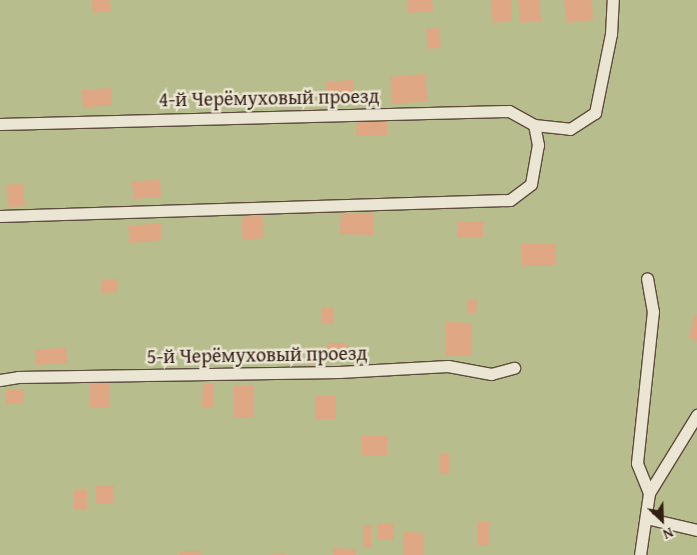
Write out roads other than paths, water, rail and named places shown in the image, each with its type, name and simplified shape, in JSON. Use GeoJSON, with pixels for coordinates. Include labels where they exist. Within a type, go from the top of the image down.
{"type":"FeatureCollection","features":[{"type":"Feature","properties":{"kind":"lane"},"geometry":{"type":"LineString","coordinates":[[0,216],[510,200],[531,184],[538,145],[534,126],[570,129],[594,113],[611,34],[613,0]]}},
{"type":"Feature","properties":{"kind":"lane","name":"4-й Черёмуховый проезд"},"geometry":{"type":"LineString","coordinates":[[0,124],[509,111],[534,126]]}},
{"type":"Feature","properties":{"kind":"lane"},"geometry":{"type":"LineString","coordinates":[[647,279],[653,312],[637,463],[649,493]]}},
{"type":"Feature","properties":{"kind":"lane","name":"5-й Черёмуховый проезд"},"geometry":{"type":"LineString","coordinates":[[0,380],[28,377],[339,372],[448,366],[491,374],[514,368]]}},
{"type":"Feature","properties":{"kind":"lane"},"geometry":{"type":"LineString","coordinates":[[640,555],[649,493],[697,415]]}},
{"type":"Feature","properties":{"kind":"lane"},"geometry":{"type":"LineString","coordinates":[[646,518],[697,530]]}}]}
